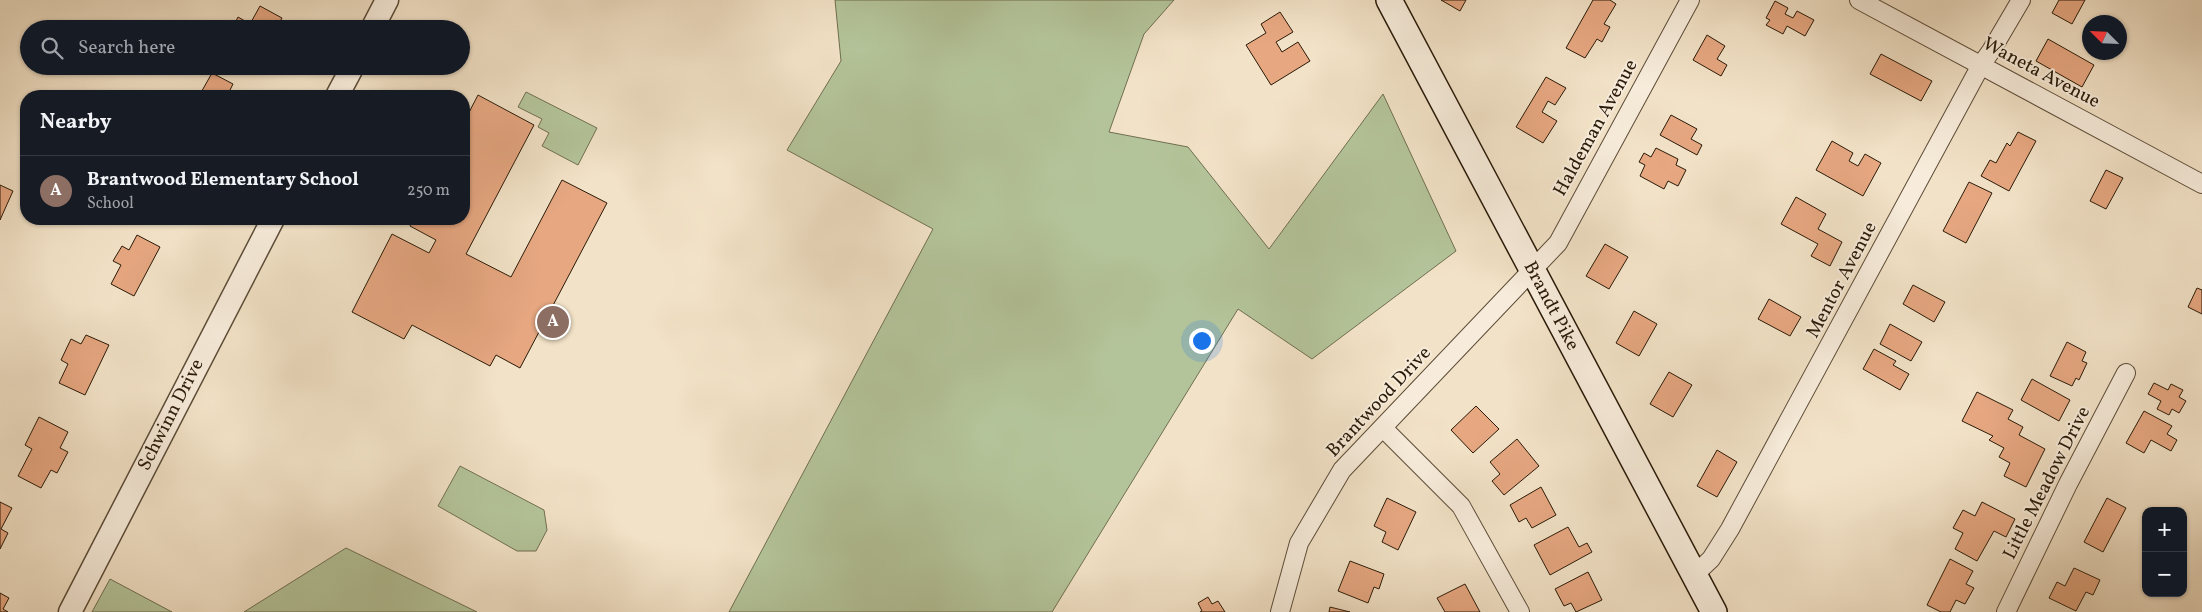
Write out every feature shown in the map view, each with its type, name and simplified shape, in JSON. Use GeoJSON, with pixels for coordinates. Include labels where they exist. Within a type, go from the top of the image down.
{"type":"FeatureCollection","features":[{"type":"Feature","properties":{"kind":"main road","name":"Brandt Pike"},"geometry":{"type":"LineString","coordinates":[[1389,0],[1714,612]]}},
{"type":"Feature","properties":{"kind":"street"},"geometry":{"type":"LineString","coordinates":[[377,20],[387,0]]}},
{"type":"Feature","properties":{"kind":"street","name":"Haldeman Avenue"},"geometry":{"type":"LineString","coordinates":[[1532,271],[1558,243],[1690,0]]}},
{"type":"Feature","properties":{"kind":"street","name":"Waneta Avenue"},"geometry":{"type":"LineString","coordinates":[[1859,0],[2202,184]]}},
{"type":"Feature","properties":{"kind":"street","name":"Mentor Avenue"},"geometry":{"type":"LineString","coordinates":[[1694,575],[1711,559],[1730,530],[1981,65],[2021,0]]}},
{"type":"Feature","properties":{"kind":"street"},"geometry":{"type":"LineString","coordinates":[[340,90],[348,75]]}},
{"type":"Feature","properties":{"kind":"street","name":"Schwinn Drive"},"geometry":{"type":"LineString","coordinates":[[70,612],[270,225]]}},
{"type":"Feature","properties":{"kind":"street","name":"Brantwood Drive"},"geometry":{"type":"LineString","coordinates":[[1280,612],[1299,543],[1342,470],[1532,271]]}},
{"type":"Feature","properties":{"kind":"street","name":"Little Meadow Drive"},"geometry":{"type":"LineString","coordinates":[[2006,612],[2126,373]]}},
{"type":"Feature","properties":{"kind":"street"},"geometry":{"type":"LineString","coordinates":[[1383,428],[1461,506],[1520,612]]}},
{"type":"Feature","properties":{"kind":"green space"},"geometry":{"type":"Polygon","coordinates":[[[835,0],[1174,0],[1144,34],[1109,132],[1188,147],[1269,249],[1383,94],[1456,251],[1312,359],[1238,309],[1052,612],[729,612],[933,229],[787,150],[841,61],[835,0]]]}},
{"type":"Feature","properties":{"kind":"green space"},"geometry":{"type":"Polygon","coordinates":[[[526,92],[597,128],[578,165],[542,146],[549,133],[538,127],[542,119],[518,107],[526,92]]]}},
{"type":"Feature","properties":{"kind":"green space"},"geometry":{"type":"Polygon","coordinates":[[[460,466],[544,510],[547,530],[536,551],[517,551],[438,506],[460,466]]]}},
{"type":"Feature","properties":{"kind":"green space"},"geometry":{"type":"Polygon","coordinates":[[[346,548],[477,612],[244,612],[346,548]]]}},
{"type":"Feature","properties":{"kind":"green space"},"geometry":{"type":"Polygon","coordinates":[[[110,579],[172,612],[92,612],[110,579]]]}},
{"type":"Feature","properties":{"kind":"building"},"geometry":{"type":"Polygon","coordinates":[[[1441,0],[1466,0],[1460,11],[1441,0]]]}},
{"type":"Feature","properties":{"kind":"building"},"geometry":{"type":"Polygon","coordinates":[[[1593,0],[1610,0],[1616,4],[1604,24],[1610,27],[1602,42],[1597,39],[1585,58],[1566,48],[1593,0]]]}},
{"type":"Feature","properties":{"kind":"building"},"geometry":{"type":"Polygon","coordinates":[[[2059,0],[2085,0],[2072,24],[2052,13],[2059,0]]]}},
{"type":"Feature","properties":{"kind":"building"},"geometry":{"type":"Polygon","coordinates":[[[1775,1],[1788,8],[1785,14],[1793,18],[1797,11],[1814,20],[1805,36],[1787,26],[1783,34],[1766,25],[1770,20],[1766,18],[1775,1]]]}},
{"type":"Feature","properties":{"kind":"building"},"geometry":{"type":"Polygon","coordinates":[[[260,6],[282,18],[281,20],[252,20],[260,6]]]}},
{"type":"Feature","properties":{"kind":"building"},"geometry":{"type":"Polygon","coordinates":[[[1280,12],[1293,32],[1276,42],[1282,52],[1298,42],[1310,61],[1271,85],[1246,45],[1266,33],[1261,24],[1280,12]]]}},
{"type":"Feature","properties":{"kind":"building"},"geometry":{"type":"Polygon","coordinates":[[[1707,35],[1725,46],[1717,59],[1727,65],[1721,76],[1693,60],[1707,35]]]}},
{"type":"Feature","properties":{"kind":"building"},"geometry":{"type":"Polygon","coordinates":[[[2048,39],[2082,58],[2082,60],[2094,65],[2082,87],[2036,61],[2048,39]]]}},
{"type":"Feature","properties":{"kind":"building"},"geometry":{"type":"Polygon","coordinates":[[[1881,54],[1932,81],[1921,101],[1870,74],[1881,54]]]}},
{"type":"Feature","properties":{"kind":"building"},"geometry":{"type":"Polygon","coordinates":[[[211,75],[216,75],[233,84],[230,90],[202,90],[211,75]]]}},
{"type":"Feature","properties":{"kind":"building"},"geometry":{"type":"Polygon","coordinates":[[[1546,77],[1566,88],[1555,105],[1548,101],[1542,112],[1557,121],[1543,143],[1516,127],[1546,77]]]}},
{"type":"Feature","properties":{"kind":"building"},"geometry":{"type":"Polygon","coordinates":[[[478,95],[534,125],[466,254],[511,277],[562,180],[607,203],[520,368],[496,355],[490,366],[412,325],[404,339],[352,312],[392,234],[429,253],[436,240],[410,225],[470,225],[470,110],[478,95]]]}},
{"type":"Feature","properties":{"kind":"building"},"geometry":{"type":"Polygon","coordinates":[[[1671,115],[1697,129],[1691,139],[1702,145],[1697,155],[1660,135],[1671,115]]]}},
{"type":"Feature","properties":{"kind":"building"},"geometry":{"type":"Polygon","coordinates":[[[2018,132],[2036,141],[2009,191],[1981,176],[1990,160],[1996,163],[2007,143],[2010,146],[2018,132]]]}},
{"type":"Feature","properties":{"kind":"building"},"geometry":{"type":"Polygon","coordinates":[[[1832,141],[1853,153],[1849,161],[1858,166],[1865,154],[1881,163],[1863,196],[1816,170],[1832,141]]]}},
{"type":"Feature","properties":{"kind":"building"},"geometry":{"type":"Polygon","coordinates":[[[1656,148],[1678,159],[1676,165],[1686,170],[1678,186],[1668,181],[1664,189],[1640,176],[1645,165],[1639,162],[1644,153],[1651,157],[1656,148]]]}},
{"type":"Feature","properties":{"kind":"building"},"geometry":{"type":"Polygon","coordinates":[[[2106,170],[2123,178],[2106,209],[2090,201],[2106,170]]]}},
{"type":"Feature","properties":{"kind":"building"},"geometry":{"type":"Polygon","coordinates":[[[1969,182],[1992,193],[1966,243],[1943,231],[1969,182]]]}},
{"type":"Feature","properties":{"kind":"building"},"geometry":{"type":"Polygon","coordinates":[[[0,185],[13,191],[0,220],[0,185]]]}},
{"type":"Feature","properties":{"kind":"building"},"geometry":{"type":"Polygon","coordinates":[[[1796,197],[1826,214],[1818,229],[1842,242],[1830,266],[1811,256],[1818,244],[1781,224],[1796,197]]]}},
{"type":"Feature","properties":{"kind":"building"},"geometry":{"type":"Polygon","coordinates":[[[137,235],[160,247],[134,296],[111,284],[121,265],[113,261],[122,246],[129,250],[137,235]]]}},
{"type":"Feature","properties":{"kind":"building"},"geometry":{"type":"Polygon","coordinates":[[[1605,244],[1628,257],[1609,289],[1586,276],[1605,244]]]}},
{"type":"Feature","properties":{"kind":"building"},"geometry":{"type":"Polygon","coordinates":[[[1913,285],[1945,302],[1934,322],[1903,304],[1913,285]]]}},
{"type":"Feature","properties":{"kind":"building"},"geometry":{"type":"Polygon","coordinates":[[[2197,288],[2202,290],[2202,314],[2188,307],[2197,288]]]}},
{"type":"Feature","properties":{"kind":"building"},"geometry":{"type":"Polygon","coordinates":[[[1769,299],[1801,317],[1790,336],[1758,319],[1769,299]]]}},
{"type":"Feature","properties":{"kind":"building"},"geometry":{"type":"Polygon","coordinates":[[[1634,311],[1657,324],[1639,356],[1616,343],[1634,311]]]}},
{"type":"Feature","properties":{"kind":"building"},"geometry":{"type":"Polygon","coordinates":[[[1890,324],[1922,342],[1911,361],[1880,344],[1890,324]]]}},
{"type":"Feature","properties":{"kind":"building"},"geometry":{"type":"Polygon","coordinates":[[[86,335],[109,345],[85,395],[59,383],[68,364],[61,360],[71,339],[81,344],[86,335]]]}},
{"type":"Feature","properties":{"kind":"building"},"geometry":{"type":"Polygon","coordinates":[[[2067,342],[2086,352],[2082,361],[2087,363],[2079,380],[2076,378],[2072,386],[2050,376],[2067,342]]]}},
{"type":"Feature","properties":{"kind":"building"},"geometry":{"type":"Polygon","coordinates":[[[1874,349],[1896,361],[1893,365],[1909,374],[1900,390],[1863,369],[1874,349]]]}},
{"type":"Feature","properties":{"kind":"building"},"geometry":{"type":"Polygon","coordinates":[[[1669,372],[1692,385],[1673,417],[1650,404],[1669,372]]]}},
{"type":"Feature","properties":{"kind":"building"},"geometry":{"type":"Polygon","coordinates":[[[2032,379],[2070,400],[2059,421],[2021,400],[2032,379]]]}},
{"type":"Feature","properties":{"kind":"building"},"geometry":{"type":"Polygon","coordinates":[[[2154,383],[2168,390],[2171,384],[2183,390],[2179,397],[2186,401],[2179,413],[2172,409],[2169,415],[2157,409],[2161,401],[2148,394],[2154,383]]]}},
{"type":"Feature","properties":{"kind":"building"},"geometry":{"type":"Polygon","coordinates":[[[1977,392],[2013,410],[2008,419],[2023,427],[2019,435],[2045,449],[2026,487],[2004,476],[2010,463],[1999,457],[2004,448],[1989,440],[1993,436],[1962,421],[1977,392]]]}},
{"type":"Feature","properties":{"kind":"building"},"geometry":{"type":"Polygon","coordinates":[[[1476,406],[1499,429],[1473,453],[1451,430],[1476,406]]]}},
{"type":"Feature","properties":{"kind":"building"},"geometry":{"type":"Polygon","coordinates":[[[2144,411],[2172,426],[2167,434],[2177,440],[2171,451],[2151,440],[2144,453],[2126,443],[2144,411]]]}},
{"type":"Feature","properties":{"kind":"building"},"geometry":{"type":"Polygon","coordinates":[[[39,417],[68,432],[60,448],[68,452],[57,473],[51,470],[41,488],[18,476],[32,449],[25,445],[39,417]]]}},
{"type":"Feature","properties":{"kind":"building"},"geometry":{"type":"Polygon","coordinates":[[[1517,439],[1539,466],[1504,495],[1492,481],[1500,474],[1490,462],[1517,439]]]}},
{"type":"Feature","properties":{"kind":"building"},"geometry":{"type":"Polygon","coordinates":[[[1717,450],[1737,462],[1717,497],[1697,486],[1717,450]]]}},
{"type":"Feature","properties":{"kind":"building"},"geometry":{"type":"Polygon","coordinates":[[[1541,487],[1556,515],[1532,528],[1526,518],[1519,522],[1510,505],[1541,487]]]}},
{"type":"Feature","properties":{"kind":"building"},"geometry":{"type":"Polygon","coordinates":[[[1387,498],[1416,512],[1398,550],[1382,542],[1386,532],[1374,526],[1387,498]]]}},
{"type":"Feature","properties":{"kind":"building"},"geometry":{"type":"Polygon","coordinates":[[[2107,498],[2126,508],[2103,552],[2084,542],[2107,498]]]}},
{"type":"Feature","properties":{"kind":"building"},"geometry":{"type":"Polygon","coordinates":[[[0,502],[12,508],[1,529],[8,533],[0,549],[0,502]]]}},
{"type":"Feature","properties":{"kind":"building"},"geometry":{"type":"Polygon","coordinates":[[[1982,502],[2015,519],[2006,537],[1994,531],[1977,561],[1955,549],[1963,533],[1953,528],[1963,510],[1975,516],[1982,502]]]}},
{"type":"Feature","properties":{"kind":"building"},"geometry":{"type":"Polygon","coordinates":[[[1568,527],[1579,547],[1587,543],[1592,552],[1550,575],[1534,545],[1568,527]]]}},
{"type":"Feature","properties":{"kind":"building"},"geometry":{"type":"Polygon","coordinates":[[[1950,559],[1973,571],[1966,584],[1974,588],[1965,604],[1956,600],[1950,612],[1941,612],[1927,605],[1950,559]]]}},
{"type":"Feature","properties":{"kind":"building"},"geometry":{"type":"Polygon","coordinates":[[[1350,561],[1384,574],[1379,589],[1374,587],[1368,603],[1338,591],[1350,561]]]}},
{"type":"Feature","properties":{"kind":"building"},"geometry":{"type":"Polygon","coordinates":[[[2074,568],[2100,580],[2093,595],[2086,592],[2076,611],[2049,598],[2057,582],[2065,586],[2074,568]]]}},
{"type":"Feature","properties":{"kind":"building"},"geometry":{"type":"Polygon","coordinates":[[[1588,572],[1602,600],[1576,612],[1571,603],[1564,606],[1555,589],[1588,572]]]}},
{"type":"Feature","properties":{"kind":"building"},"geometry":{"type":"Polygon","coordinates":[[[1465,584],[1480,612],[1445,612],[1437,598],[1465,584]]]}},
{"type":"Feature","properties":{"kind":"building"},"geometry":{"type":"Polygon","coordinates":[[[0,593],[9,598],[3,609],[8,612],[0,612],[0,593]]]}},
{"type":"Feature","properties":{"kind":"building"},"geometry":{"type":"Polygon","coordinates":[[[1208,597],[1212,604],[1218,601],[1225,612],[1200,612],[1202,611],[1198,603],[1208,597]]]}},
{"type":"Feature","properties":{"kind":"building"},"geometry":{"type":"Polygon","coordinates":[[[1330,607],[1350,612],[1329,612],[1330,607]]]}},
{"type":"Feature","properties":{"kind":"place","name":"Brantwood Elementary School"},"geometry":{"type":"Point","coordinates":[553,322]}}]}
